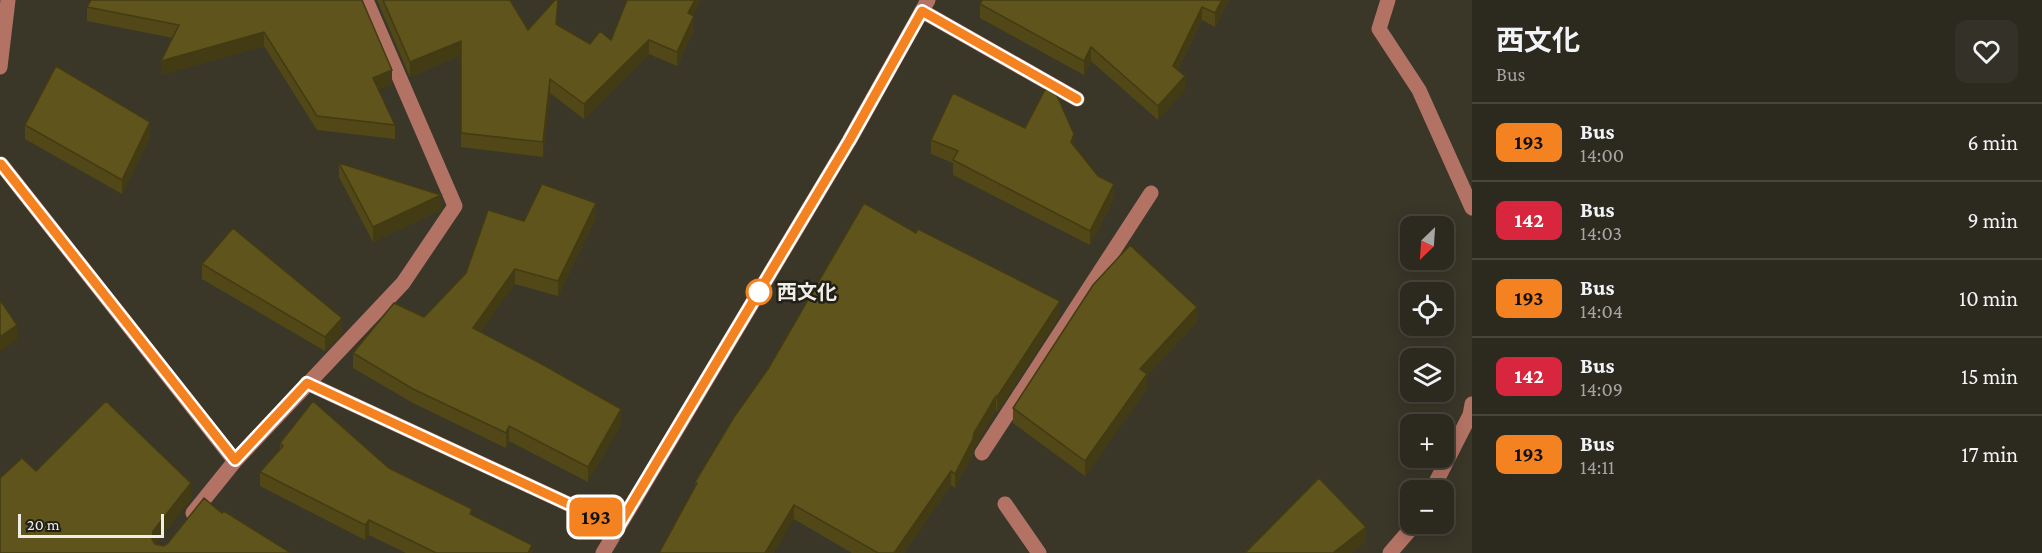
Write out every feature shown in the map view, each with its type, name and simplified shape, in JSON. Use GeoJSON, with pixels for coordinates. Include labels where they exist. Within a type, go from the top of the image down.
{"type":"FeatureCollection","features":[{"type":"Feature","properties":{"kind":"street"},"geometry":{"type":"LineString","coordinates":[[0,67],[8,0]]}},
{"type":"Feature","properties":{"kind":"street"},"geometry":{"type":"LineString","coordinates":[[183,525],[235,460],[403,283],[455,207],[366,0]]}},
{"type":"Feature","properties":{"kind":"street"},"geometry":{"type":"LineString","coordinates":[[1388,0],[1378,29],[1419,90],[1472,208]]}},
{"type":"Feature","properties":{"kind":"street"},"geometry":{"type":"LineString","coordinates":[[603,553],[843,151],[925,5],[1077,99]]}},
{"type":"Feature","properties":{"kind":"street"},"geometry":{"type":"LineString","coordinates":[[1,164],[235,460]]}},
{"type":"Feature","properties":{"kind":"street"},"geometry":{"type":"LineString","coordinates":[[982,453],[1151,193]]}},
{"type":"Feature","properties":{"kind":"street"},"geometry":{"type":"LineString","coordinates":[[307,383],[618,527]]}},
{"type":"Feature","properties":{"kind":"street"},"geometry":{"type":"LineString","coordinates":[[1437,480],[1470,415],[1472,404]]}},
{"type":"Feature","properties":{"kind":"street"},"geometry":{"type":"LineString","coordinates":[[1005,504],[1039,553]]}},
{"type":"Feature","properties":{"kind":"street"},"geometry":{"type":"LineString","coordinates":[[1390,553],[1406,534]]}},
{"type":"Feature","properties":{"kind":"building"},"geometry":{"type":"Polygon","coordinates":[[[91,0],[362,0],[392,70],[373,78],[395,125],[317,116],[264,32],[161,61],[179,25],[87,7],[91,0]]]}},
{"type":"Feature","properties":{"kind":"building"},"geometry":{"type":"Polygon","coordinates":[[[383,0],[510,0],[528,30],[555,0],[558,0],[556,24],[590,44],[600,31],[611,40],[627,0],[695,0],[688,13],[694,16],[677,52],[649,40],[584,104],[550,79],[543,142],[461,133],[461,41],[410,62],[383,0]]]}},
{"type":"Feature","properties":{"kind":"building"},"geometry":{"type":"Polygon","coordinates":[[[982,0],[1222,0],[1215,13],[1202,7],[1173,66],[1185,76],[1158,106],[1091,47],[1084,61],[980,4],[982,0]]]}},
{"type":"Feature","properties":{"kind":"building"},"geometry":{"type":"Polygon","coordinates":[[[56,66],[150,122],[122,180],[25,125],[56,66]]]}},
{"type":"Feature","properties":{"kind":"building"},"geometry":{"type":"Polygon","coordinates":[[[1050,80],[1074,134],[1071,142],[1098,176],[1114,184],[1090,231],[953,160],[958,151],[931,140],[953,93],[1025,128],[1050,80]]]}},
{"type":"Feature","properties":{"kind":"building"},"geometry":{"type":"Polygon","coordinates":[[[339,163],[441,195],[373,227],[339,163]]]}},
{"type":"Feature","properties":{"kind":"building"},"geometry":{"type":"Polygon","coordinates":[[[542,184],[596,203],[558,281],[515,269],[473,328],[621,409],[588,467],[509,426],[506,433],[413,389],[353,353],[394,303],[424,317],[466,273],[488,210],[524,221],[542,184]]]}},
{"type":"Feature","properties":{"kind":"building"},"geometry":{"type":"Polygon","coordinates":[[[864,203],[916,233],[918,229],[1060,301],[996,396],[974,433],[955,474],[951,471],[894,553],[878,553],[794,505],[765,553],[659,553],[697,483],[695,482],[734,417],[768,369],[864,203]]]}},
{"type":"Feature","properties":{"kind":"building"},"geometry":{"type":"Polygon","coordinates":[[[233,228],[342,318],[325,337],[202,264],[233,228]]]}},
{"type":"Feature","properties":{"kind":"building"},"geometry":{"type":"Polygon","coordinates":[[[1130,245],[1197,307],[1140,369],[1147,374],[1085,461],[1013,408],[1093,285],[1130,245]]]}},
{"type":"Feature","properties":{"kind":"building"},"geometry":{"type":"Polygon","coordinates":[[[0,300],[17,325],[0,337],[0,300]]]}},
{"type":"Feature","properties":{"kind":"building"},"geometry":{"type":"Polygon","coordinates":[[[106,401],[191,483],[153,531],[152,539],[155,544],[164,546],[168,543],[204,498],[222,513],[224,511],[291,553],[0,553],[0,478],[22,458],[36,471],[106,401]]]}},
{"type":"Feature","properties":{"kind":"building"},"geometry":{"type":"Polygon","coordinates":[[[313,401],[389,468],[472,509],[470,514],[532,545],[528,553],[436,553],[369,520],[365,525],[260,472],[283,446],[280,443],[313,401]]]}},
{"type":"Feature","properties":{"kind":"building"},"geometry":{"type":"Polygon","coordinates":[[[1319,478],[1366,527],[1333,553],[1245,553],[1319,478]]]}},
{"type":"Feature","properties":{"kind":"bus line","name":"193"},"geometry":{"type":"LineString","coordinates":[[1,164],[235,460],[307,383],[618,527],[849,141],[922,11],[1077,99]]}},
{"type":"Feature","properties":{"kind":"place","name":"西文化"},"geometry":{"type":"Point","coordinates":[759,292]}}]}
